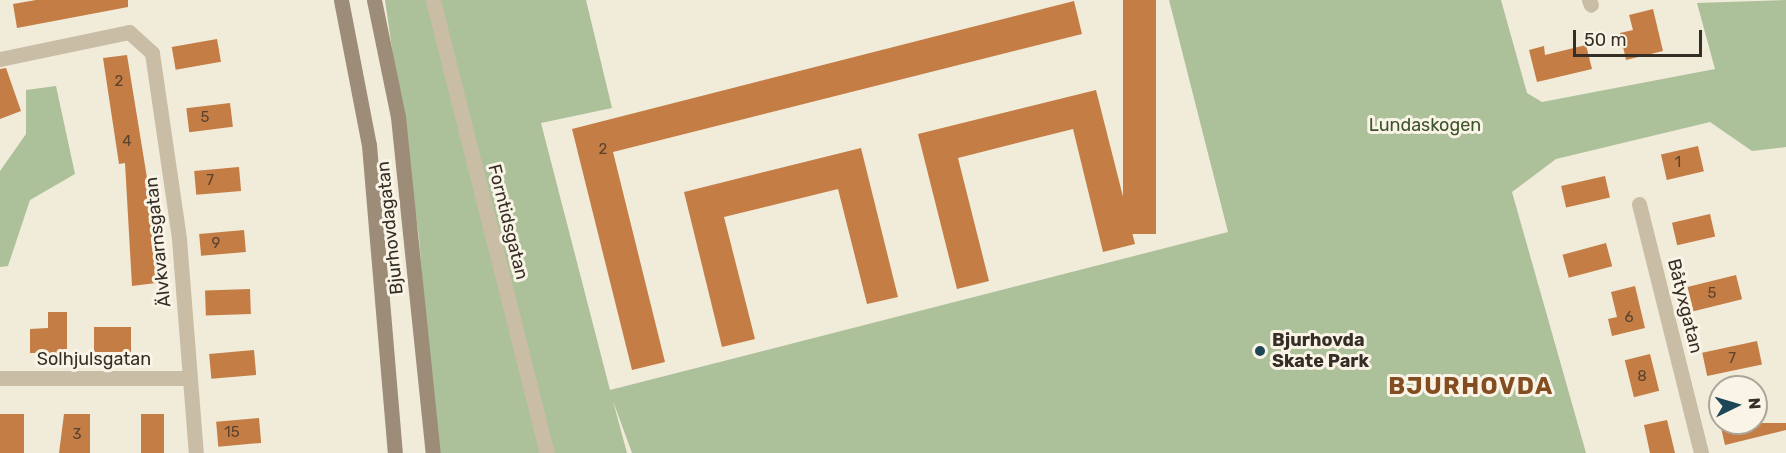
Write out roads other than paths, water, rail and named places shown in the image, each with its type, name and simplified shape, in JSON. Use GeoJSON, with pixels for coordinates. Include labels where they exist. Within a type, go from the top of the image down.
{"type":"FeatureCollection","features":[{"type":"Feature","properties":{"kind":"main road","name":"Bjurhovdagatan"},"geometry":{"type":"LineString","coordinates":[[341,0],[369,145],[395,453]]}},
{"type":"Feature","properties":{"kind":"main road","name":"Bjurhovdagatan"},"geometry":{"type":"LineString","coordinates":[[374,0],[398,117],[433,453]]}},
{"type":"Feature","properties":{"kind":"street","name":"Forntidsgatan"},"geometry":{"type":"LineString","coordinates":[[433,0],[547,453]]}},
{"type":"Feature","properties":{"kind":"street","name":"Älvkvarnsgatan"},"geometry":{"type":"LineString","coordinates":[[0,59],[129,32],[152,53],[164,118],[196,453]]}},
{"type":"Feature","properties":{"kind":"street","name":"Båtyxgatan"},"geometry":{"type":"LineString","coordinates":[[1639,204],[1701,453]]}},
{"type":"Feature","properties":{"kind":"street","name":"Solhjulsgatan"},"geometry":{"type":"LineString","coordinates":[[0,378],[189,378]]}},
{"type":"Feature","properties":{"kind":"place","name":"Bjurhovda Skate Park"},"geometry":{"type":"Point","coordinates":[1260,351]}},
{"type":"Feature","properties":{"kind":"district","name":"BJURHOVDA"},"geometry":{"type":"Point","coordinates":[1471,387]}},
{"type":"Feature","properties":{"kind":"park label","name":"Lundaskogen"},"geometry":{"type":"Point","coordinates":[1425,125]}}]}
